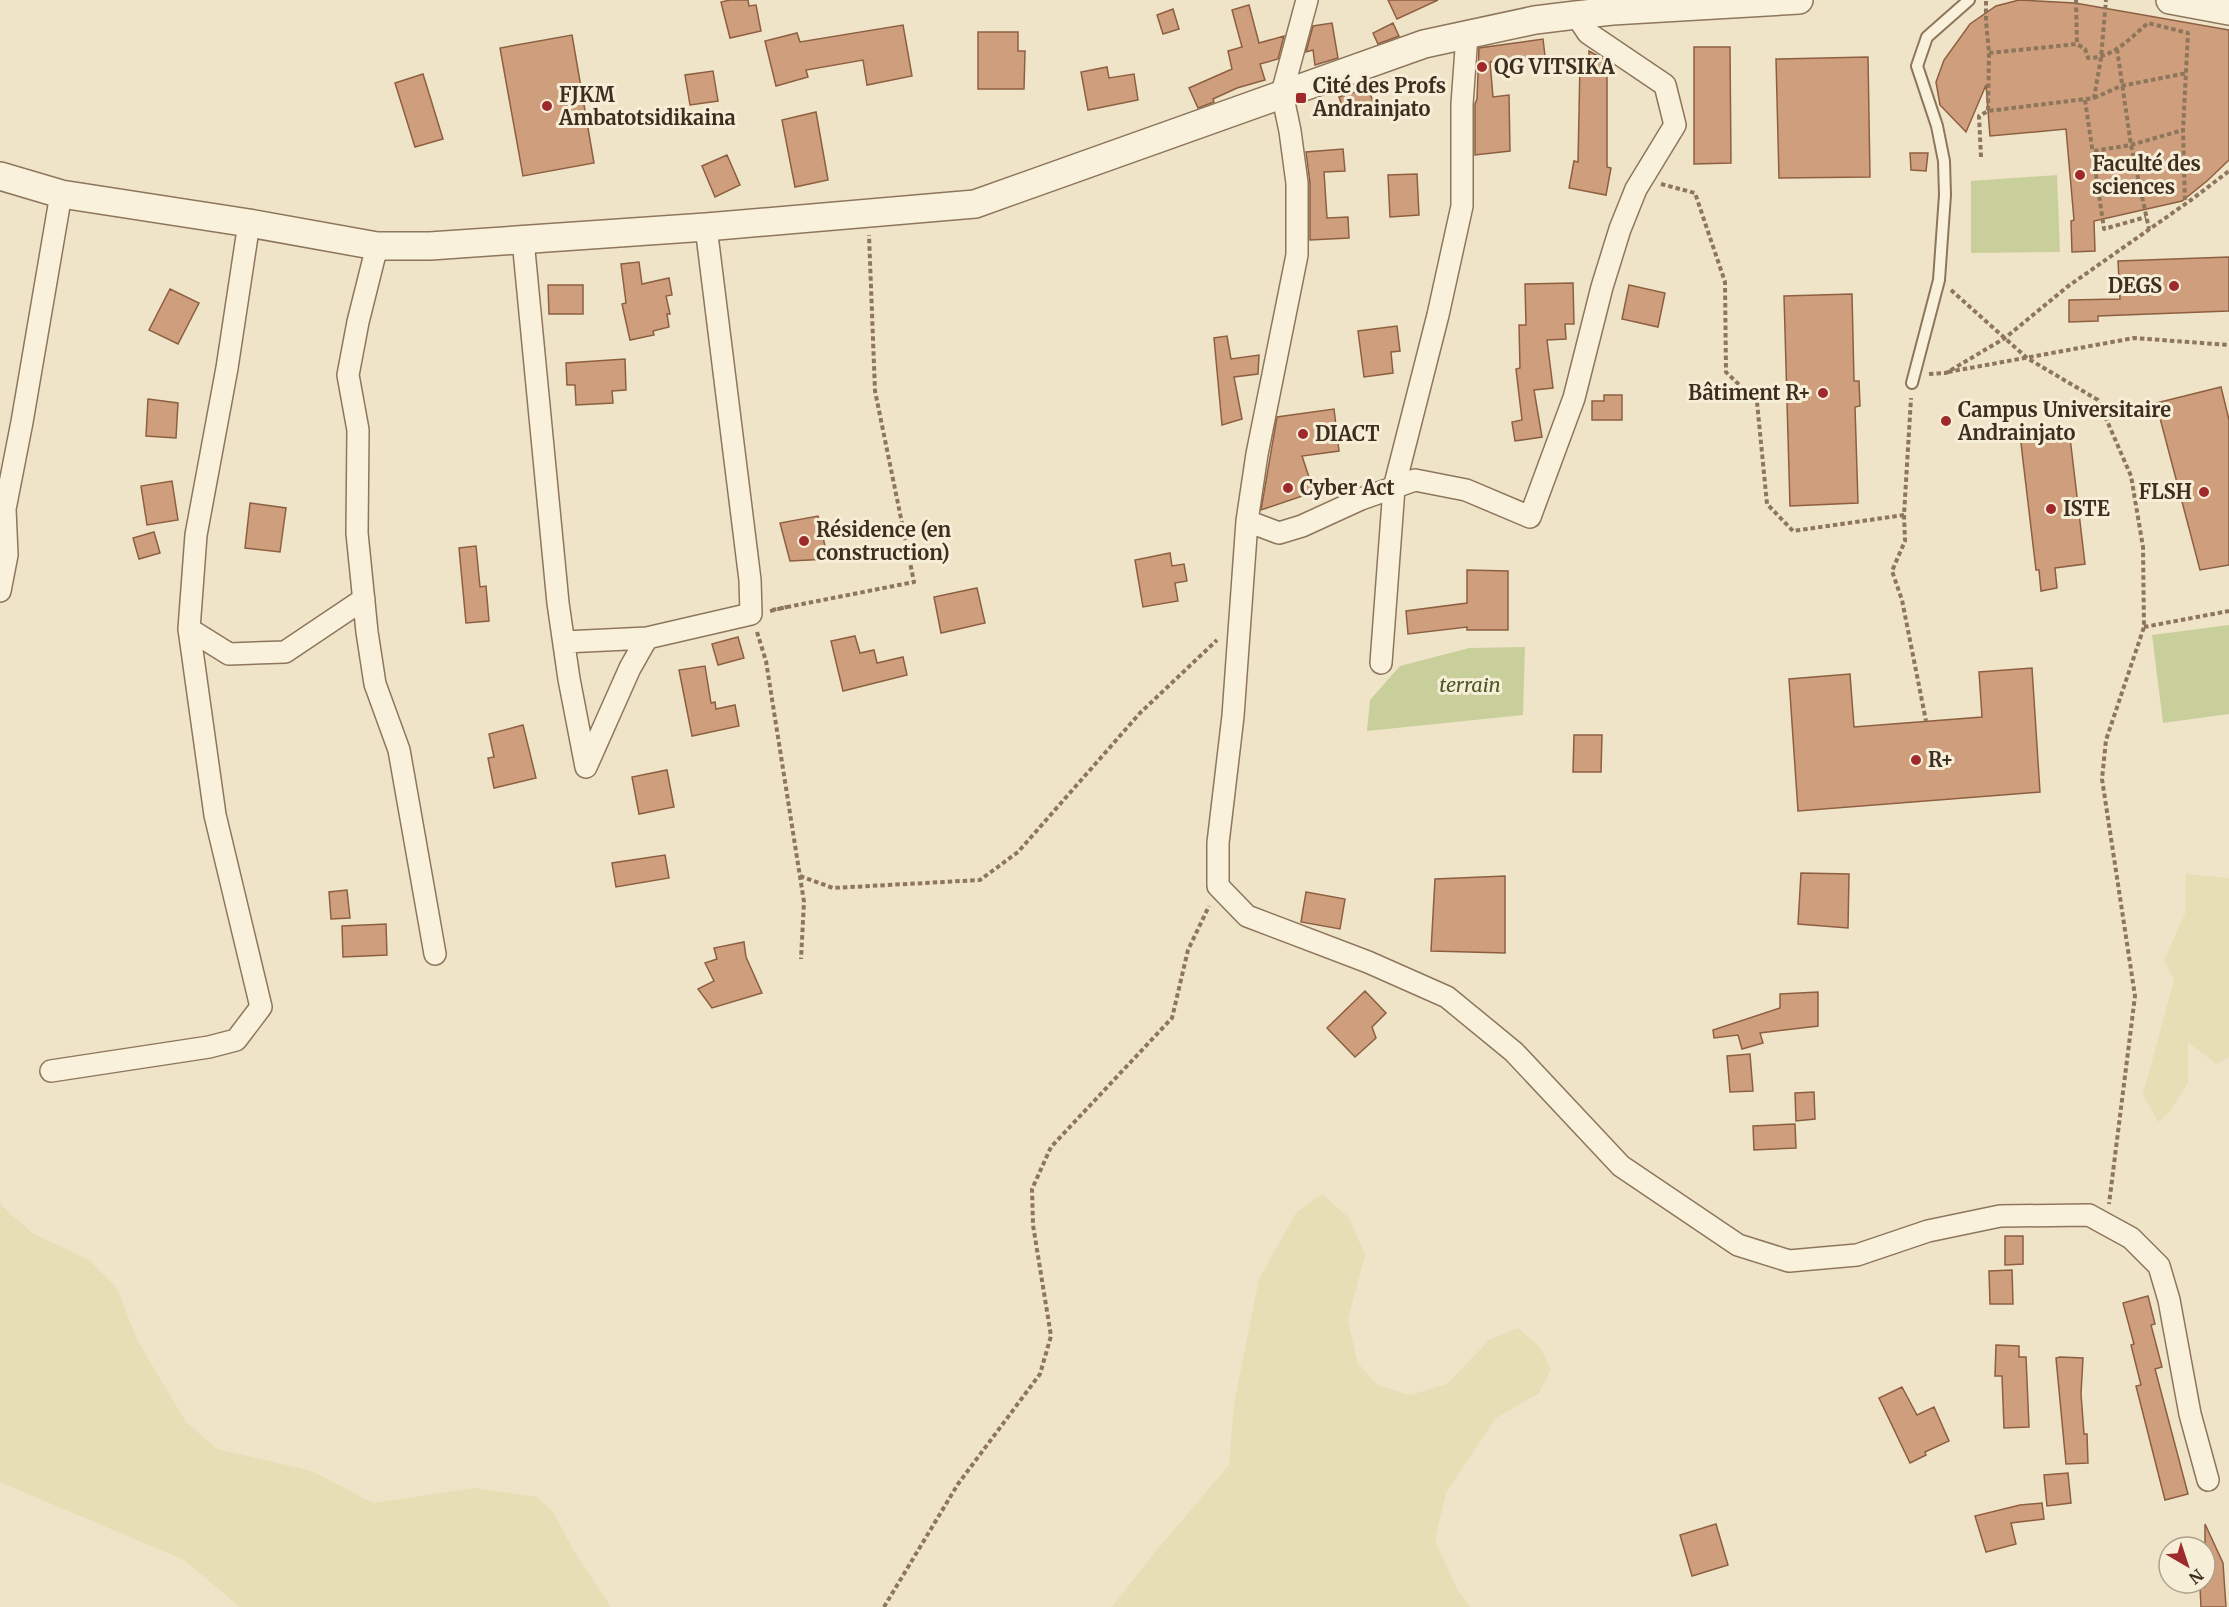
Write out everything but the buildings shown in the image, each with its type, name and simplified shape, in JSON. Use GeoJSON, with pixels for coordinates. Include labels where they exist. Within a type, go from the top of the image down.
{"type":"FeatureCollection","features":[{"type":"Feature","properties":{"kind":"street"},"geometry":{"type":"LineString","coordinates":[[1307,0],[1282,93],[1290,131],[1296,183],[1297,255],[1257,454],[1247,520],[1233,716],[1218,843],[1218,886],[1246,916],[1368,962],[1447,997],[1514,1052],[1622,1166],[1738,1245],[1789,1261],[1857,1256],[1928,1231],[2000,1216],[2089,1215],[2131,1238],[2159,1266],[2169,1300],[2190,1414],[2208,1480]]}},
{"type":"Feature","properties":{"kind":"street"},"geometry":{"type":"LineString","coordinates":[[0,176],[61,194],[249,223],[377,246],[430,246],[523,240],[975,204],[1282,93],[1424,45],[1535,20],[1576,15],[1623,10],[1799,0]]}},
{"type":"Feature","properties":{"kind":"street"},"geometry":{"type":"LineString","coordinates":[[2170,0],[2229,11]]}},
{"type":"Feature","properties":{"kind":"street"},"geometry":{"type":"LineString","coordinates":[[1247,520],[1279,533],[1302,526],[1361,499],[1415,480],[1466,490],[1530,516],[1574,398],[1602,287],[1620,229],[1636,189],[1675,125],[1665,85],[1588,33],[1576,15]]}},
{"type":"Feature","properties":{"kind":"street"},"geometry":{"type":"LineString","coordinates":[[1381,663],[1394,488],[1438,315],[1462,206],[1462,104],[1467,35]]}},
{"type":"Feature","properties":{"kind":"street"},"geometry":{"type":"LineString","coordinates":[[0,591],[7,555],[5,508],[61,194]]}},
{"type":"Feature","properties":{"kind":"street"},"geometry":{"type":"LineString","coordinates":[[51,1071],[209,1047],[236,1040],[261,1007],[215,815],[189,629],[196,535],[227,369],[249,223]]}},
{"type":"Feature","properties":{"kind":"street"},"geometry":{"type":"LineString","coordinates":[[565,642],[647,638],[751,614],[750,580],[706,227]]}},
{"type":"Feature","properties":{"kind":"street"},"geometry":{"type":"LineString","coordinates":[[523,240],[558,603],[569,679],[586,767],[630,668],[647,638]]}},
{"type":"Feature","properties":{"kind":"street"},"geometry":{"type":"LineString","coordinates":[[377,246],[358,322],[348,375],[358,430],[357,533],[375,684],[399,750],[435,954]]}},
{"type":"Feature","properties":{"kind":"street"},"geometry":{"type":"LineString","coordinates":[[189,629],[229,654],[285,652],[364,599]]}},
{"type":"Feature","properties":{"kind":"lane"},"geometry":{"type":"LineString","coordinates":[[1912,383],[1939,280],[1945,195],[1944,161],[1937,126],[1917,66],[1927,37],[1969,0]]}},
{"type":"Feature","properties":{"kind":"path"},"geometry":{"type":"LineString","coordinates":[[1986,0],[1989,53],[1988,111]]}},
{"type":"Feature","properties":{"kind":"path"},"geometry":{"type":"LineString","coordinates":[[2076,0],[2076,44]]}},
{"type":"Feature","properties":{"kind":"path"},"geometry":{"type":"LineString","coordinates":[[2094,98],[2101,58],[2106,0]]}},
{"type":"Feature","properties":{"kind":"path"},"geometry":{"type":"LineString","coordinates":[[1989,53],[2076,44],[2085,49],[2088,58],[2101,58],[2117,50],[2148,23],[2188,33],[2183,130],[2185,205]]}},
{"type":"Feature","properties":{"kind":"path"},"geometry":{"type":"LineString","coordinates":[[2117,50],[2131,145],[2149,229]]}},
{"type":"Feature","properties":{"kind":"path"},"geometry":{"type":"LineString","coordinates":[[1981,157],[1979,116],[1988,111],[2085,100],[2121,86],[2187,73]]}},
{"type":"Feature","properties":{"kind":"path"},"geometry":{"type":"LineString","coordinates":[[2085,100],[2104,229],[2146,217]]}},
{"type":"Feature","properties":{"kind":"path"},"geometry":{"type":"LineString","coordinates":[[2094,151],[2131,145],[2183,130]]}},
{"type":"Feature","properties":{"kind":"path"},"geometry":{"type":"LineString","coordinates":[[1946,373],[2005,338],[2067,287],[2185,205],[2229,171]]}},
{"type":"Feature","properties":{"kind":"path"},"geometry":{"type":"LineString","coordinates":[[1636,189],[1656,183],[1695,193],[1725,282],[1726,372],[1757,402],[1767,504],[1793,531],[1904,515]]}},
{"type":"Feature","properties":{"kind":"path"},"geometry":{"type":"LineString","coordinates":[[751,614],[914,582],[875,391],[868,213]]}},
{"type":"Feature","properties":{"kind":"path"},"geometry":{"type":"LineString","coordinates":[[1939,280],[2027,358],[2098,400],[2131,476],[2143,547],[2144,627],[2106,740],[2102,779],[2134,996],[2106,1224]]}},
{"type":"Feature","properties":{"kind":"path"},"geometry":{"type":"LineString","coordinates":[[1926,721],[1902,600],[1892,571],[1905,541],[1904,515],[1912,383],[1930,373],[1946,373],[2134,338],[2229,345]]}},
{"type":"Feature","properties":{"kind":"path"},"geometry":{"type":"LineString","coordinates":[[751,614],[787,607]]}},
{"type":"Feature","properties":{"kind":"path"},"geometry":{"type":"LineString","coordinates":[[2144,627],[2229,611]]}},
{"type":"Feature","properties":{"kind":"path"},"geometry":{"type":"LineString","coordinates":[[751,614],[766,661],[804,902],[801,959]]}},
{"type":"Feature","properties":{"kind":"path"},"geometry":{"type":"LineString","coordinates":[[800,876],[833,888],[980,880],[1018,852],[1140,713],[1240,619]]}},
{"type":"Feature","properties":{"kind":"path"},"geometry":{"type":"LineString","coordinates":[[884,1607],[958,1484],[1040,1374],[1051,1336],[1033,1225],[1032,1189],[1051,1147],[1172,1018],[1188,950],[1218,886]]}},
{"type":"Feature","properties":{"kind":"shaded area"},"geometry":{"type":"Polygon","coordinates":[[[2186,874],[2229,878],[2229,1057],[2216,1064],[2188,1042],[2188,1083],[2170,1111],[2158,1122],[2143,1094],[2174,980],[2164,960],[2185,914],[2186,874]]]}},
{"type":"Feature","properties":{"kind":"shaded area"},"geometry":{"type":"Polygon","coordinates":[[[1322,1194],[1349,1218],[1365,1255],[1348,1319],[1357,1362],[1377,1385],[1410,1395],[1447,1384],[1490,1339],[1518,1328],[1540,1347],[1551,1370],[1539,1393],[1496,1418],[1446,1493],[1435,1540],[1457,1589],[1470,1607],[1112,1607],[1229,1465],[1234,1404],[1259,1279],[1296,1213],[1322,1194]]]}},
{"type":"Feature","properties":{"kind":"shaded area"},"geometry":{"type":"Polygon","coordinates":[[[0,1203],[34,1234],[89,1260],[117,1288],[137,1340],[186,1422],[217,1449],[312,1471],[373,1503],[475,1488],[537,1497],[553,1512],[575,1553],[611,1607],[240,1607],[184,1560],[0,1482],[0,1203]]]}},
{"type":"Feature","properties":{"kind":"green space"},"geometry":{"type":"Polygon","coordinates":[[[2057,175],[2060,252],[1971,253],[1971,181],[2057,175]]]}},
{"type":"Feature","properties":{"kind":"green space"},"geometry":{"type":"Polygon","coordinates":[[[2229,625],[2229,714],[2163,723],[2152,635],[2229,625]]]}},
{"type":"Feature","properties":{"kind":"green space","name":"terrain"},"geometry":{"type":"Polygon","coordinates":[[[1525,647],[1523,715],[1367,731],[1370,700],[1400,666],[1469,648],[1525,647]]]}},
{"type":"Feature","properties":{"kind":"place","name":"QG VITSIKA"},"geometry":{"type":"Point","coordinates":[1482,67]}},
{"type":"Feature","properties":{"kind":"place","name":"Cité des Profs Andrainjato"},"geometry":{"type":"Point","coordinates":[1301,98]}},
{"type":"Feature","properties":{"kind":"place","name":"FJKM Ambatotsidikaina"},"geometry":{"type":"Point","coordinates":[547,106]}},
{"type":"Feature","properties":{"kind":"place","name":"Faculté des sciences"},"geometry":{"type":"Point","coordinates":[2080,175]}},
{"type":"Feature","properties":{"kind":"place","name":"DEGS"},"geometry":{"type":"Point","coordinates":[2174,286]}},
{"type":"Feature","properties":{"kind":"place","name":"Bâtiment R+"},"geometry":{"type":"Point","coordinates":[1823,393]}},
{"type":"Feature","properties":{"kind":"place","name":"Campus Universitaire Andrainjato"},"geometry":{"type":"Point","coordinates":[1946,421]}},
{"type":"Feature","properties":{"kind":"place","name":"DIACT"},"geometry":{"type":"Point","coordinates":[1303,434]}},
{"type":"Feature","properties":{"kind":"place","name":"Cyber Act"},"geometry":{"type":"Point","coordinates":[1288,488]}},
{"type":"Feature","properties":{"kind":"place","name":"FLSH"},"geometry":{"type":"Point","coordinates":[2204,492]}},
{"type":"Feature","properties":{"kind":"place","name":"ISTE"},"geometry":{"type":"Point","coordinates":[2051,509]}},
{"type":"Feature","properties":{"kind":"place","name":"Résidence (en construction)"},"geometry":{"type":"Point","coordinates":[804,541]}},
{"type":"Feature","properties":{"kind":"place","name":"R+"},"geometry":{"type":"Point","coordinates":[1916,760]}}]}
